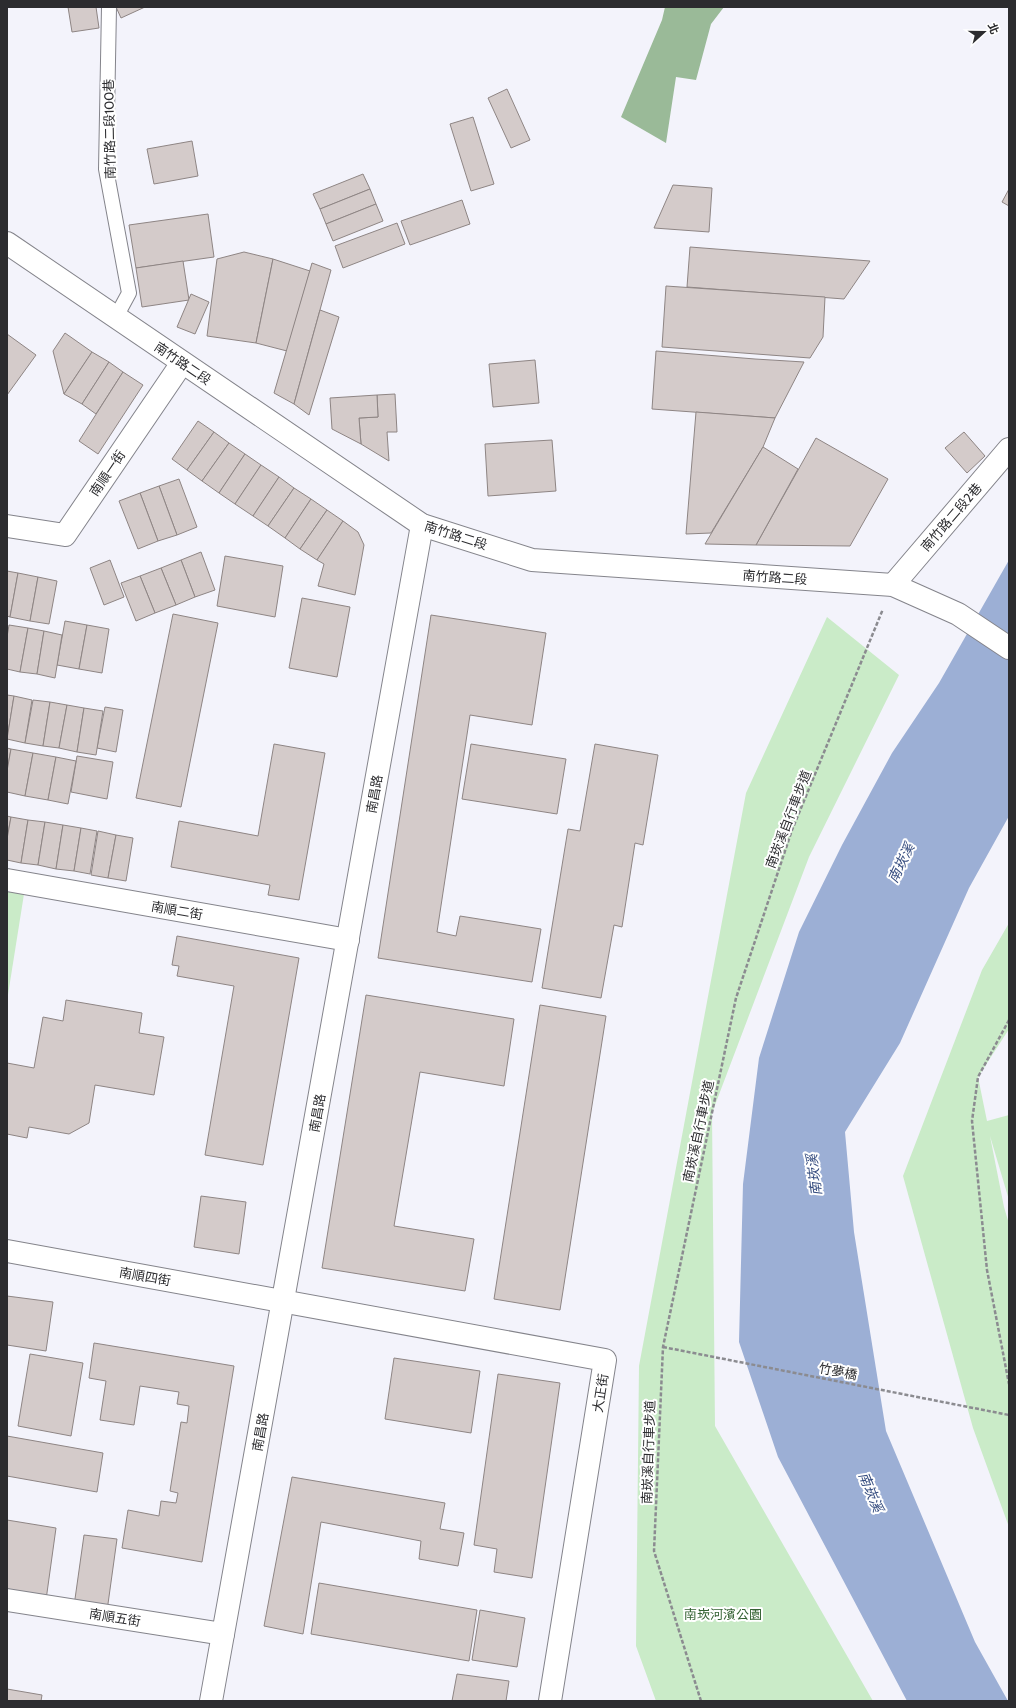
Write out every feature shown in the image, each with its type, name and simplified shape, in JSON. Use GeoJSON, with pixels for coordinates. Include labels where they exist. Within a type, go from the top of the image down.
{"type":"FeatureCollection","features":[{"type":"Feature","properties":{"kind":"street","name":"南竹路二段"},"geometry":{"type":"LineString","coordinates":[[7,243],[422,525],[532,560],[893,585],[958,614],[1009,648]]}},
{"type":"Feature","properties":{"kind":"street","name":"南順一街"},"geometry":{"type":"LineString","coordinates":[[7,526],[65,535],[182,362]]}},
{"type":"Feature","properties":{"kind":"street","name":"南竹路二段2巷"},"geometry":{"type":"LineString","coordinates":[[893,585],[1009,448]]}},
{"type":"Feature","properties":{"kind":"street","name":"南昌路"},"geometry":{"type":"LineString","coordinates":[[211,1701],[284,1301],[422,525]]}},
{"type":"Feature","properties":{"kind":"street","name":"南順二街"},"geometry":{"type":"LineString","coordinates":[[7,880],[348,940]]}},
{"type":"Feature","properties":{"kind":"street","name":"南順四街"},"geometry":{"type":"LineString","coordinates":[[7,1251],[284,1301]]}},
{"type":"Feature","properties":{"kind":"street","name":"大正街"},"geometry":{"type":"LineString","coordinates":[[284,1301],[605,1360],[550,1701]]}},
{"type":"Feature","properties":{"kind":"street","name":"南順五街"},"geometry":{"type":"LineString","coordinates":[[7,1600],[223,1634]]}},
{"type":"Feature","properties":{"kind":"lane","name":"南竹路二段100巷"},"geometry":{"type":"LineString","coordinates":[[109,7],[106,169],[129,293],[116,317]]}},
{"type":"Feature","properties":{"kind":"path","name":"南崁溪自行車步道"},"geometry":{"type":"LineString","coordinates":[[701,1701],[654,1551],[663,1347],[736,998],[792,830],[893,585]]}},
{"type":"Feature","properties":{"kind":"path"},"geometry":{"type":"LineString","coordinates":[[1009,1020],[978,1077],[972,1121],[987,1270],[1009,1384]]}},
{"type":"Feature","properties":{"kind":"path","name":"竹夢橋"},"geometry":{"type":"LineString","coordinates":[[663,1347],[1009,1415]]}},
{"type":"Feature","properties":{"kind":"green space"},"geometry":{"type":"Polygon","coordinates":[[[665,7],[724,7],[711,24],[696,80],[676,77],[666,143],[621,117],[662,20],[665,7]]]}},
{"type":"Feature","properties":{"kind":"green space","name":"南崁河濱公園"},"geometry":{"type":"Polygon","coordinates":[[[827,617],[899,675],[809,857],[712,1113],[715,1426],[873,1701],[656,1701],[636,1646],[639,1366],[746,793],[827,617]]]}},
{"type":"Feature","properties":{"kind":"green space"},"geometry":{"type":"Polygon","coordinates":[[[7,891],[24,894],[7,1001],[7,891]]]}},
{"type":"Feature","properties":{"kind":"green space"},"geometry":{"type":"Polygon","coordinates":[[[1009,923],[1009,1029],[978,1077],[987,1121],[1009,1115],[1009,1200],[990,1136],[1004,1207],[1009,1224],[1009,1527],[973,1428],[903,1176],[982,970],[1009,923]]]}},
{"type":"Feature","properties":{"kind":"water","name":"南崁溪"},"geometry":{"type":"Polygon","coordinates":[[[1009,560],[1009,816],[969,888],[900,1043],[845,1132],[854,1232],[886,1431],[975,1642],[1008,1701],[907,1701],[778,1457],[739,1342],[743,1184],[759,1058],[799,932],[842,845],[892,753],[939,683],[1009,560]]]}},
{"type":"Feature","properties":{"kind":"building"},"geometry":{"type":"Polygon","coordinates":[[[68,7],[96,7],[99,28],[72,32],[68,7]]]}},
{"type":"Feature","properties":{"kind":"building"},"geometry":{"type":"Polygon","coordinates":[[[116,7],[145,7],[121,18],[116,7]]]}},
{"type":"Feature","properties":{"kind":"building"},"geometry":{"type":"Polygon","coordinates":[[[507,89],[530,140],[511,148],[488,98],[507,89]]]}},
{"type":"Feature","properties":{"kind":"building"},"geometry":{"type":"Polygon","coordinates":[[[473,117],[494,184],[471,191],[450,124],[473,117]]]}},
{"type":"Feature","properties":{"kind":"building"},"geometry":{"type":"Polygon","coordinates":[[[192,141],[198,176],[154,184],[147,149],[192,141]]]}},
{"type":"Feature","properties":{"kind":"building"},"geometry":{"type":"Polygon","coordinates":[[[363,174],[370,189],[320,209],[313,194],[363,174]]]}},
{"type":"Feature","properties":{"kind":"building"},"geometry":{"type":"Polygon","coordinates":[[[673,185],[712,188],[709,232],[654,228],[673,185]]]}},
{"type":"Feature","properties":{"kind":"building"},"geometry":{"type":"Polygon","coordinates":[[[370,189],[376,204],[326,224],[320,209],[370,189]]]}},
{"type":"Feature","properties":{"kind":"building"},"geometry":{"type":"Polygon","coordinates":[[[1009,189],[1009,206],[1002,202],[1009,189]]]}},
{"type":"Feature","properties":{"kind":"building"},"geometry":{"type":"Polygon","coordinates":[[[462,200],[470,224],[410,245],[401,221],[462,200]]]}},
{"type":"Feature","properties":{"kind":"building"},"geometry":{"type":"Polygon","coordinates":[[[376,204],[383,221],[333,241],[326,224],[376,204]]]}},
{"type":"Feature","properties":{"kind":"building"},"geometry":{"type":"Polygon","coordinates":[[[208,214],[214,257],[136,268],[129,225],[208,214]]]}},
{"type":"Feature","properties":{"kind":"building"},"geometry":{"type":"Polygon","coordinates":[[[397,223],[405,244],[343,268],[335,246],[397,223]]]}},
{"type":"Feature","properties":{"kind":"building"},"geometry":{"type":"Polygon","coordinates":[[[690,247],[870,261],[844,299],[687,287],[690,247]]]}},
{"type":"Feature","properties":{"kind":"building"},"geometry":{"type":"Polygon","coordinates":[[[244,252],[273,259],[256,343],[207,336],[217,259],[244,252]]]}},
{"type":"Feature","properties":{"kind":"building"},"geometry":{"type":"Polygon","coordinates":[[[273,259],[310,271],[287,351],[256,343],[273,259]]]}},
{"type":"Feature","properties":{"kind":"building"},"geometry":{"type":"Polygon","coordinates":[[[183,261],[189,300],[142,307],[136,268],[183,261]]]}},
{"type":"Feature","properties":{"kind":"building"},"geometry":{"type":"Polygon","coordinates":[[[312,263],[331,270],[294,404],[274,393],[312,263]]]}},
{"type":"Feature","properties":{"kind":"building"},"geometry":{"type":"Polygon","coordinates":[[[666,286],[825,297],[823,337],[810,358],[662,347],[666,286]]]}},
{"type":"Feature","properties":{"kind":"building"},"geometry":{"type":"Polygon","coordinates":[[[191,294],[209,302],[195,334],[177,327],[191,294]]]}},
{"type":"Feature","properties":{"kind":"building"},"geometry":{"type":"Polygon","coordinates":[[[320,310],[339,317],[309,415],[294,404],[320,310]]]}},
{"type":"Feature","properties":{"kind":"building"},"geometry":{"type":"Polygon","coordinates":[[[65,333],[92,352],[64,394],[53,351],[65,333]]]}},
{"type":"Feature","properties":{"kind":"building"},"geometry":{"type":"Polygon","coordinates":[[[7,334],[36,355],[7,395],[7,334]]]}},
{"type":"Feature","properties":{"kind":"building"},"geometry":{"type":"Polygon","coordinates":[[[656,351],[804,362],[775,418],[652,409],[656,351]]]}},
{"type":"Feature","properties":{"kind":"building"},"geometry":{"type":"Polygon","coordinates":[[[92,352],[109,362],[82,404],[64,394],[92,352]]]}},
{"type":"Feature","properties":{"kind":"building"},"geometry":{"type":"Polygon","coordinates":[[[535,360],[539,403],[493,407],[489,364],[535,360]]]}},
{"type":"Feature","properties":{"kind":"building"},"geometry":{"type":"Polygon","coordinates":[[[109,362],[123,372],[96,414],[82,404],[109,362]]]}},
{"type":"Feature","properties":{"kind":"building"},"geometry":{"type":"Polygon","coordinates":[[[123,372],[143,385],[98,454],[79,441],[123,372]]]}},
{"type":"Feature","properties":{"kind":"building"},"geometry":{"type":"Polygon","coordinates":[[[395,394],[397,432],[387,432],[389,461],[361,444],[359,418],[378,417],[377,395],[395,394]]]}},
{"type":"Feature","properties":{"kind":"building"},"geometry":{"type":"Polygon","coordinates":[[[377,395],[378,417],[359,418],[361,444],[332,429],[330,398],[377,395]]]}},
{"type":"Feature","properties":{"kind":"building"},"geometry":{"type":"Polygon","coordinates":[[[696,412],[775,418],[763,447],[711,533],[686,534],[696,412]]]}},
{"type":"Feature","properties":{"kind":"building"},"geometry":{"type":"Polygon","coordinates":[[[198,421],[214,432],[187,470],[172,459],[198,421]]]}},
{"type":"Feature","properties":{"kind":"building"},"geometry":{"type":"Polygon","coordinates":[[[214,432],[229,443],[202,481],[187,470],[214,432]]]}},
{"type":"Feature","properties":{"kind":"building"},"geometry":{"type":"Polygon","coordinates":[[[964,432],[985,456],[967,473],[945,448],[964,432]]]}},
{"type":"Feature","properties":{"kind":"building"},"geometry":{"type":"Polygon","coordinates":[[[816,438],[888,479],[850,546],[756,545],[816,438]]]}},
{"type":"Feature","properties":{"kind":"building"},"geometry":{"type":"Polygon","coordinates":[[[552,440],[556,491],[488,496],[485,444],[552,440]]]}},
{"type":"Feature","properties":{"kind":"building"},"geometry":{"type":"Polygon","coordinates":[[[229,443],[245,454],[219,493],[202,481],[229,443]]]}},
{"type":"Feature","properties":{"kind":"building"},"geometry":{"type":"Polygon","coordinates":[[[763,447],[798,469],[756,545],[705,544],[763,447]]]}},
{"type":"Feature","properties":{"kind":"building"},"geometry":{"type":"Polygon","coordinates":[[[245,454],[261,465],[235,504],[219,493],[245,454]]]}},
{"type":"Feature","properties":{"kind":"building"},"geometry":{"type":"Polygon","coordinates":[[[261,465],[279,477],[253,516],[235,504],[261,465]]]}},
{"type":"Feature","properties":{"kind":"building"},"geometry":{"type":"Polygon","coordinates":[[[279,477],[294,488],[268,526],[253,516],[279,477]]]}},
{"type":"Feature","properties":{"kind":"building"},"geometry":{"type":"Polygon","coordinates":[[[179,479],[197,527],[177,535],[159,486],[179,479]]]}},
{"type":"Feature","properties":{"kind":"building"},"geometry":{"type":"Polygon","coordinates":[[[159,486],[177,535],[158,541],[140,493],[159,486]]]}},
{"type":"Feature","properties":{"kind":"building"},"geometry":{"type":"Polygon","coordinates":[[[294,488],[311,499],[285,538],[268,526],[294,488]]]}},
{"type":"Feature","properties":{"kind":"building"},"geometry":{"type":"Polygon","coordinates":[[[140,493],[158,541],[138,549],[119,501],[140,493]]]}},
{"type":"Feature","properties":{"kind":"building"},"geometry":{"type":"Polygon","coordinates":[[[311,499],[327,510],[300,549],[285,538],[311,499]]]}},
{"type":"Feature","properties":{"kind":"building"},"geometry":{"type":"Polygon","coordinates":[[[327,510],[343,521],[317,560],[300,549],[327,510]]]}},
{"type":"Feature","properties":{"kind":"building"},"geometry":{"type":"Polygon","coordinates":[[[343,521],[358,532],[364,545],[355,595],[318,586],[324,564],[317,560],[343,521]]]}},
{"type":"Feature","properties":{"kind":"building"},"geometry":{"type":"Polygon","coordinates":[[[201,552],[215,590],[195,597],[181,560],[201,552]]]}},
{"type":"Feature","properties":{"kind":"building"},"geometry":{"type":"Polygon","coordinates":[[[225,556],[283,566],[275,617],[217,606],[225,556]]]}},
{"type":"Feature","properties":{"kind":"building"},"geometry":{"type":"Polygon","coordinates":[[[110,560],[124,597],[104,605],[90,568],[110,560]]]}},
{"type":"Feature","properties":{"kind":"building"},"geometry":{"type":"Polygon","coordinates":[[[181,560],[195,597],[176,605],[161,568],[181,560]]]}},
{"type":"Feature","properties":{"kind":"building"},"geometry":{"type":"Polygon","coordinates":[[[161,568],[176,605],[155,613],[140,576],[161,568]]]}},
{"type":"Feature","properties":{"kind":"building"},"geometry":{"type":"Polygon","coordinates":[[[7,571],[18,573],[10,617],[7,616],[7,571]]]}},
{"type":"Feature","properties":{"kind":"building"},"geometry":{"type":"Polygon","coordinates":[[[18,573],[38,577],[30,621],[10,617],[18,573]]]}},
{"type":"Feature","properties":{"kind":"building"},"geometry":{"type":"Polygon","coordinates":[[[140,576],[155,613],[136,621],[121,583],[140,576]]]}},
{"type":"Feature","properties":{"kind":"building"},"geometry":{"type":"Polygon","coordinates":[[[38,577],[57,581],[49,624],[30,621],[38,577]]]}},
{"type":"Feature","properties":{"kind":"building"},"geometry":{"type":"Polygon","coordinates":[[[302,598],[350,607],[337,677],[289,668],[302,598]]]}},
{"type":"Feature","properties":{"kind":"building"},"geometry":{"type":"Polygon","coordinates":[[[173,614],[218,623],[181,807],[136,798],[173,614]]]}},
{"type":"Feature","properties":{"kind":"building"},"geometry":{"type":"Polygon","coordinates":[[[431,615],[546,633],[532,725],[470,715],[437,932],[456,936],[460,916],[541,929],[532,982],[378,958],[431,615]]]}},
{"type":"Feature","properties":{"kind":"building"},"geometry":{"type":"Polygon","coordinates":[[[65,621],[87,625],[79,669],[57,665],[65,621]]]}},
{"type":"Feature","properties":{"kind":"building"},"geometry":{"type":"Polygon","coordinates":[[[9,625],[28,628],[20,672],[7,669],[7,637],[9,625]]]}},
{"type":"Feature","properties":{"kind":"building"},"geometry":{"type":"Polygon","coordinates":[[[87,625],[109,629],[102,673],[79,669],[87,625]]]}},
{"type":"Feature","properties":{"kind":"building"},"geometry":{"type":"Polygon","coordinates":[[[28,628],[44,631],[37,674],[20,672],[28,628]]]}},
{"type":"Feature","properties":{"kind":"building"},"geometry":{"type":"Polygon","coordinates":[[[44,631],[62,635],[55,678],[37,674],[44,631]]]}},
{"type":"Feature","properties":{"kind":"building"},"geometry":{"type":"Polygon","coordinates":[[[7,695],[14,696],[7,739],[7,695]]]}},
{"type":"Feature","properties":{"kind":"building"},"geometry":{"type":"Polygon","coordinates":[[[14,696],[32,700],[25,743],[7,739],[14,696]]]}},
{"type":"Feature","properties":{"kind":"building"},"geometry":{"type":"Polygon","coordinates":[[[33,700],[50,702],[43,746],[25,743],[33,700]]]}},
{"type":"Feature","properties":{"kind":"building"},"geometry":{"type":"Polygon","coordinates":[[[50,702],[67,705],[59,748],[43,746],[50,702]]]}},
{"type":"Feature","properties":{"kind":"building"},"geometry":{"type":"Polygon","coordinates":[[[67,705],[84,708],[77,752],[59,748],[67,705]]]}},
{"type":"Feature","properties":{"kind":"building"},"geometry":{"type":"Polygon","coordinates":[[[105,707],[123,710],[116,752],[97,748],[105,707]]]}},
{"type":"Feature","properties":{"kind":"building"},"geometry":{"type":"Polygon","coordinates":[[[84,708],[103,711],[96,755],[77,752],[84,708]]]}},
{"type":"Feature","properties":{"kind":"building"},"geometry":{"type":"Polygon","coordinates":[[[274,744],[325,753],[299,900],[268,895],[270,885],[171,867],[179,821],[258,836],[274,744]]]}},
{"type":"Feature","properties":{"kind":"building"},"geometry":{"type":"Polygon","coordinates":[[[471,744],[566,759],[557,814],[462,799],[471,744]]]}},
{"type":"Feature","properties":{"kind":"building"},"geometry":{"type":"Polygon","coordinates":[[[595,744],[658,755],[643,845],[635,843],[622,927],[614,925],[601,998],[542,988],[568,829],[580,831],[595,744]]]}},
{"type":"Feature","properties":{"kind":"building"},"geometry":{"type":"Polygon","coordinates":[[[7,748],[11,749],[7,771],[7,748]]]}},
{"type":"Feature","properties":{"kind":"building"},"geometry":{"type":"Polygon","coordinates":[[[11,749],[33,753],[25,796],[7,792],[7,771],[11,749]]]}},
{"type":"Feature","properties":{"kind":"building"},"geometry":{"type":"Polygon","coordinates":[[[33,753],[56,757],[48,800],[25,796],[33,753]]]}},
{"type":"Feature","properties":{"kind":"building"},"geometry":{"type":"Polygon","coordinates":[[[77,756],[113,762],[107,799],[71,792],[77,756]]]}},
{"type":"Feature","properties":{"kind":"building"},"geometry":{"type":"Polygon","coordinates":[[[56,757],[76,761],[68,804],[48,800],[56,757]]]}},
{"type":"Feature","properties":{"kind":"building"},"geometry":{"type":"Polygon","coordinates":[[[7,816],[11,817],[7,838],[7,816]]]}},
{"type":"Feature","properties":{"kind":"building"},"geometry":{"type":"Polygon","coordinates":[[[11,817],[28,820],[21,863],[7,860],[7,839],[11,817]]]}},
{"type":"Feature","properties":{"kind":"building"},"geometry":{"type":"Polygon","coordinates":[[[28,820],[45,822],[38,865],[21,863],[28,820]]]}},
{"type":"Feature","properties":{"kind":"building"},"geometry":{"type":"Polygon","coordinates":[[[45,822],[63,825],[56,869],[38,865],[45,822]]]}},
{"type":"Feature","properties":{"kind":"building"},"geometry":{"type":"Polygon","coordinates":[[[63,825],[81,828],[74,871],[56,869],[63,825]]]}},
{"type":"Feature","properties":{"kind":"building"},"geometry":{"type":"Polygon","coordinates":[[[81,828],[97,831],[90,874],[74,871],[81,828]]]}},
{"type":"Feature","properties":{"kind":"building"},"geometry":{"type":"Polygon","coordinates":[[[98,831],[116,835],[108,878],[91,875],[98,831]]]}},
{"type":"Feature","properties":{"kind":"building"},"geometry":{"type":"Polygon","coordinates":[[[116,835],[133,838],[126,881],[108,878],[116,835]]]}},
{"type":"Feature","properties":{"kind":"building"},"geometry":{"type":"Polygon","coordinates":[[[177,936],[299,958],[263,1165],[205,1155],[234,986],[177,976],[179,966],[172,965],[177,936]]]}},
{"type":"Feature","properties":{"kind":"building"},"geometry":{"type":"Polygon","coordinates":[[[366,995],[514,1019],[504,1086],[420,1072],[394,1226],[474,1239],[465,1291],[322,1268],[366,995]]]}},
{"type":"Feature","properties":{"kind":"building"},"geometry":{"type":"Polygon","coordinates":[[[66,1000],[142,1013],[139,1033],[164,1037],[154,1095],[95,1085],[89,1123],[69,1134],[29,1127],[27,1138],[7,1134],[7,1063],[34,1068],[43,1017],[63,1021],[66,1000]]]}},
{"type":"Feature","properties":{"kind":"building"},"geometry":{"type":"Polygon","coordinates":[[[540,1005],[606,1016],[560,1310],[494,1299],[540,1005]]]}},
{"type":"Feature","properties":{"kind":"building"},"geometry":{"type":"Polygon","coordinates":[[[201,1196],[246,1202],[239,1254],[194,1247],[201,1196]]]}},
{"type":"Feature","properties":{"kind":"building"},"geometry":{"type":"Polygon","coordinates":[[[7,1296],[53,1302],[46,1351],[7,1345],[7,1296]]]}},
{"type":"Feature","properties":{"kind":"building"},"geometry":{"type":"Polygon","coordinates":[[[94,1343],[234,1366],[202,1562],[122,1548],[128,1510],[159,1516],[161,1501],[176,1503],[178,1493],[170,1491],[181,1422],[187,1423],[189,1406],[177,1404],[179,1392],[140,1386],[134,1425],[100,1420],[106,1381],[89,1378],[94,1343]]]}},
{"type":"Feature","properties":{"kind":"building"},"geometry":{"type":"Polygon","coordinates":[[[30,1354],[83,1363],[71,1436],[18,1426],[30,1354]]]}},
{"type":"Feature","properties":{"kind":"building"},"geometry":{"type":"Polygon","coordinates":[[[394,1358],[480,1371],[471,1433],[385,1419],[394,1358]]]}},
{"type":"Feature","properties":{"kind":"building"},"geometry":{"type":"Polygon","coordinates":[[[498,1374],[560,1383],[532,1578],[494,1572],[497,1549],[474,1545],[498,1374]]]}},
{"type":"Feature","properties":{"kind":"building"},"geometry":{"type":"Polygon","coordinates":[[[7,1436],[103,1453],[97,1492],[7,1476],[7,1436]]]}},
{"type":"Feature","properties":{"kind":"building"},"geometry":{"type":"Polygon","coordinates":[[[292,1477],[445,1503],[440,1529],[464,1533],[458,1566],[419,1559],[421,1541],[321,1522],[303,1634],[264,1626],[292,1477]]]}},
{"type":"Feature","properties":{"kind":"building"},"geometry":{"type":"Polygon","coordinates":[[[7,1520],[56,1528],[46,1600],[7,1594],[7,1520]]]}},
{"type":"Feature","properties":{"kind":"building"},"geometry":{"type":"Polygon","coordinates":[[[84,1535],[117,1539],[107,1611],[74,1606],[84,1535]]]}},
{"type":"Feature","properties":{"kind":"building"},"geometry":{"type":"Polygon","coordinates":[[[319,1583],[477,1610],[469,1661],[311,1634],[319,1583]]]}},
{"type":"Feature","properties":{"kind":"building"},"geometry":{"type":"Polygon","coordinates":[[[480,1610],[525,1618],[517,1667],[472,1660],[480,1610]]]}},
{"type":"Feature","properties":{"kind":"building"},"geometry":{"type":"Polygon","coordinates":[[[457,1674],[509,1681],[506,1701],[452,1701],[457,1674]]]}},
{"type":"Feature","properties":{"kind":"building"},"geometry":{"type":"Polygon","coordinates":[[[7,1689],[42,1695],[41,1701],[7,1701],[7,1689]]]}}]}
